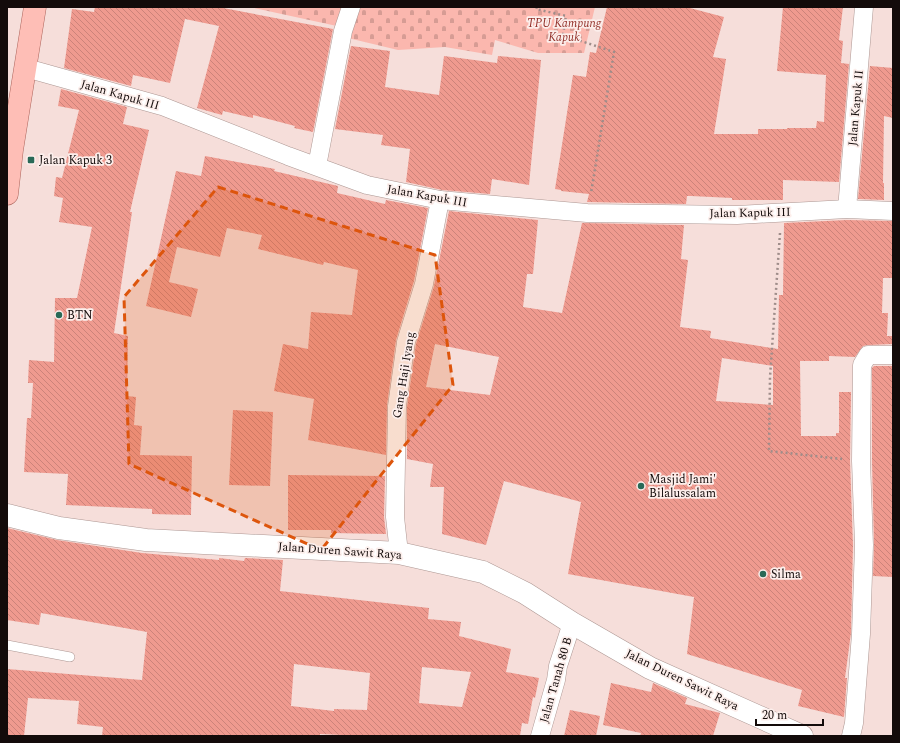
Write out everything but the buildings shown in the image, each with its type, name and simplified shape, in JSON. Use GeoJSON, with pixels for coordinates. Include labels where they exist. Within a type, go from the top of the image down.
{"type":"FeatureCollection","features":[{"type":"Feature","properties":{"kind":"main road"},"geometry":{"type":"LineString","coordinates":[[7,194],[12,150],[35,7]]}},
{"type":"Feature","properties":{"kind":"street"},"geometry":{"type":"LineString","coordinates":[[317,166],[344,31],[351,7]]}},
{"type":"Feature","properties":{"kind":"street","name":"Jalan Kapuk II"},"geometry":{"type":"LineString","coordinates":[[847,209],[864,7]]}},
{"type":"Feature","properties":{"kind":"street","name":"Jalan Kapuk III"},"geometry":{"type":"LineString","coordinates":[[26,68],[162,106],[367,185],[440,200],[587,213],[737,215],[847,209],[893,211]]}},
{"type":"Feature","properties":{"kind":"street","name":"Gang Haji Iyang"},"geometry":{"type":"LineString","coordinates":[[399,553],[395,517],[397,406],[406,342],[424,284],[440,200]]}},
{"type":"Feature","properties":{"kind":"street"},"geometry":{"type":"LineString","coordinates":[[851,736],[854,723],[861,634],[864,545],[861,461],[862,365],[868,355],[893,356]]}},
{"type":"Feature","properties":{"kind":"street","name":"Jalan Duren Sawit Raya"},"geometry":{"type":"LineString","coordinates":[[7,515],[59,528],[146,540],[399,553],[483,572],[525,593],[572,623],[650,668],[802,736]]}},
{"type":"Feature","properties":{"kind":"street","name":"Jalan Tanah 80 B"},"geometry":{"type":"LineString","coordinates":[[540,736],[556,680],[558,666],[572,623]]}},
{"type":"Feature","properties":{"kind":"lane"},"geometry":{"type":"LineString","coordinates":[[7,645],[70,657]]}},
{"type":"Feature","properties":{"kind":"path"},"geometry":{"type":"LineString","coordinates":[[537,7],[536,9],[566,16],[563,35],[614,52],[587,213]]}},
{"type":"Feature","properties":{"kind":"path"},"geometry":{"type":"LineString","coordinates":[[782,213],[770,377],[769,451],[861,461]]}},
{"type":"Feature","properties":{"kind":"highlighted area"},"geometry":{"type":"Polygon","coordinates":[[[218,187],[435,255],[453,385],[321,550],[129,464],[124,297],[218,187]]]}},
{"type":"Feature","properties":{"kind":"green space","name":"TPU Kampung Kapuk"},"geometry":{"type":"Polygon","coordinates":[[[250,7],[595,7],[584,53],[538,53],[495,40],[492,55],[445,47],[398,50],[348,38],[346,28],[250,7]]]}},
{"type":"Feature","properties":{"kind":"place","name":"Jalan Kapuk 3"},"geometry":{"type":"Point","coordinates":[31,160]}},
{"type":"Feature","properties":{"kind":"place","name":"BTN"},"geometry":{"type":"Point","coordinates":[59,315]}},
{"type":"Feature","properties":{"kind":"place","name":"Masjid Jami' Bilalussalam"},"geometry":{"type":"Point","coordinates":[641,486]}},
{"type":"Feature","properties":{"kind":"place","name":"Silma"},"geometry":{"type":"Point","coordinates":[763,574]}}]}
